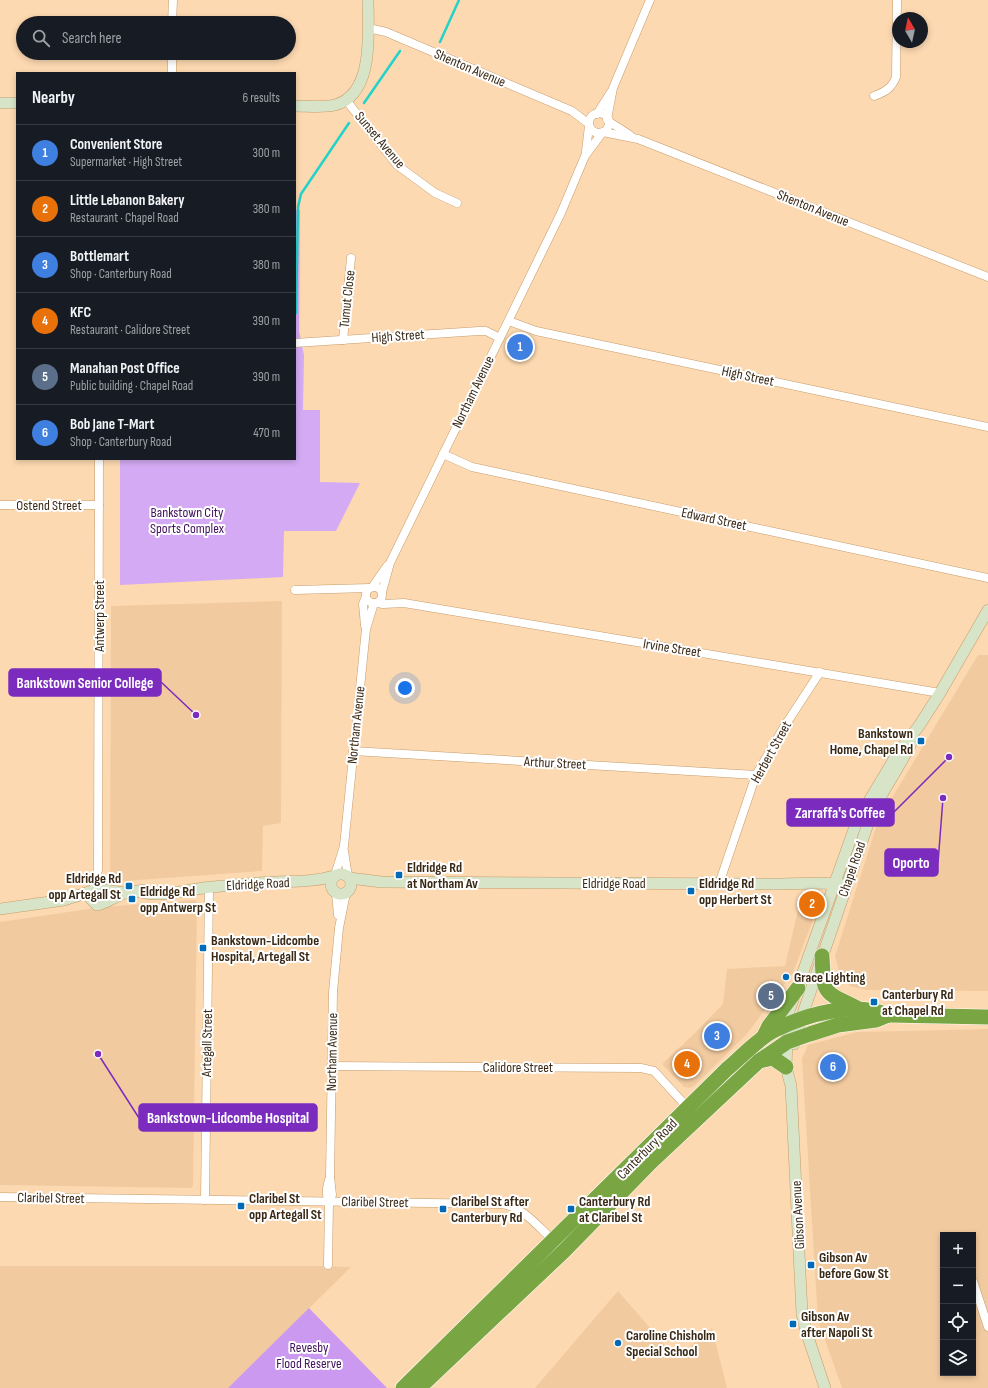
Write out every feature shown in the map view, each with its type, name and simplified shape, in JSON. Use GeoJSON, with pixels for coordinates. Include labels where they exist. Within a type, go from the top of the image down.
{"type":"FeatureCollection","features":[{"type":"Feature","properties":{"kind":"highway"},"geometry":{"type":"LineString","coordinates":[[822,956],[823,980],[826,989],[835,998],[862,1010]]}},
{"type":"Feature","properties":{"kind":"highway"},"geometry":{"type":"LineString","coordinates":[[762,1040],[769,1026],[798,988]]}},
{"type":"Feature","properties":{"kind":"highway","name":"Canterbury Road"},"geometry":{"type":"LineString","coordinates":[[419,1388],[688,1108],[727,1069],[774,1030],[794,1022],[828,1012],[875,1010],[888,1015],[988,1017]]}},
{"type":"Feature","properties":{"kind":"highway","name":"Canterbury Road"},"geometry":{"type":"LineString","coordinates":[[403,1388],[558,1245],[651,1162],[759,1060],[791,1041],[838,1025],[876,1020],[888,1015]]}},
{"type":"Feature","properties":{"kind":"highway"},"geometry":{"type":"LineString","coordinates":[[759,1060],[773,1058],[786,1067]]}},
{"type":"Feature","properties":{"kind":"street"},"geometry":{"type":"LineString","coordinates":[[172,16],[173,0]]}},
{"type":"Feature","properties":{"kind":"street"},"geometry":{"type":"LineString","coordinates":[[296,106],[331,106],[346,100],[356,89],[365,70],[368,51],[368,0]]}},
{"type":"Feature","properties":{"kind":"street"},"geometry":{"type":"LineString","coordinates":[[613,88],[607,128],[602,132],[596,132],[589,125],[591,117],[596,114],[613,88],[650,0]]}},
{"type":"Feature","properties":{"kind":"street"},"geometry":{"type":"LineString","coordinates":[[874,96],[886,91],[893,85],[896,77],[897,0]]}},
{"type":"Feature","properties":{"kind":"street","name":"Shenton Avenue"},"geometry":{"type":"LineString","coordinates":[[368,28],[386,32],[572,111],[596,114]]}},
{"type":"Feature","properties":{"kind":"street"},"geometry":{"type":"LineString","coordinates":[[172,60],[172,72]]}},
{"type":"Feature","properties":{"kind":"street","name":"Sunset Avenue"},"geometry":{"type":"LineString","coordinates":[[346,100],[397,165],[435,193],[457,203]]}},
{"type":"Feature","properties":{"kind":"street"},"geometry":{"type":"LineString","coordinates":[[0,103],[16,103]]}},
{"type":"Feature","properties":{"kind":"street","name":"Shenton Avenue"},"geometry":{"type":"LineString","coordinates":[[572,111],[589,125]]}},
{"type":"Feature","properties":{"kind":"street"},"geometry":{"type":"LineString","coordinates":[[596,114],[602,114],[608,120]]}},
{"type":"Feature","properties":{"kind":"street","name":"Shenton Avenue"},"geometry":{"type":"LineString","coordinates":[[608,120],[638,139]]}},
{"type":"Feature","properties":{"kind":"street","name":"Northam Avenue"},"geometry":{"type":"LineString","coordinates":[[585,156],[589,125]]}},
{"type":"Feature","properties":{"kind":"street","name":"Shenton Avenue"},"geometry":{"type":"LineString","coordinates":[[602,132],[638,139],[988,277]]}},
{"type":"Feature","properties":{"kind":"street","name":"Northam Avenue"},"geometry":{"type":"LineString","coordinates":[[366,629],[363,610],[369,591],[390,563],[561,213],[585,156],[602,132]]}},
{"type":"Feature","properties":{"kind":"street","name":"Tumut Close"},"geometry":{"type":"LineString","coordinates":[[343,340],[352,258]]}},
{"type":"Feature","properties":{"kind":"street","name":"High Street"},"geometry":{"type":"LineString","coordinates":[[509,320],[536,332],[988,428]]}},
{"type":"Feature","properties":{"kind":"street","name":"High Street"},"geometry":{"type":"LineString","coordinates":[[296,343],[479,331],[486,332],[500,338]]}},
{"type":"Feature","properties":{"kind":"street","name":"Edward Street"},"geometry":{"type":"LineString","coordinates":[[443,454],[472,467],[988,578]]}},
{"type":"Feature","properties":{"kind":"street","name":"Antwerp Street"},"geometry":{"type":"LineString","coordinates":[[97,892],[99,460]]}},
{"type":"Feature","properties":{"kind":"street","name":"Ostend Street"},"geometry":{"type":"LineString","coordinates":[[0,505],[99,505]]}},
{"type":"Feature","properties":{"kind":"street","name":"Northam Avenue"},"geometry":{"type":"LineString","coordinates":[[328,1265],[329,1202],[333,1187],[330,1177],[333,992],[343,886],[344,846],[366,629],[376,603],[382,599],[382,593],[390,563]]}},
{"type":"Feature","properties":{"kind":"street","name":"Irvine Street"},"geometry":{"type":"LineString","coordinates":[[369,591],[380,588],[382,593],[404,603]]}},
{"type":"Feature","properties":{"kind":"street"},"geometry":{"type":"LineString","coordinates":[[295,590],[345,589],[369,591],[369,602],[376,603]]}},
{"type":"Feature","properties":{"kind":"street","name":"Irvine Street"},"geometry":{"type":"LineString","coordinates":[[376,603],[404,603],[940,692]]}},
{"type":"Feature","properties":{"kind":"street","name":"Chapel Road"},"geometry":{"type":"LineString","coordinates":[[794,1022],[822,956],[841,885],[850,838],[864,808],[899,751],[919,726],[988,610]]}},
{"type":"Feature","properties":{"kind":"street","name":"Herbert Street"},"geometry":{"type":"LineString","coordinates":[[719,884],[756,775],[784,727],[820,672]]}},
{"type":"Feature","properties":{"kind":"street","name":"Arthur Street"},"geometry":{"type":"LineString","coordinates":[[353,751],[756,775]]}},
{"type":"Feature","properties":{"kind":"street","name":"Northam Avenue"},"geometry":{"type":"LineString","coordinates":[[334,876],[344,846]]}},
{"type":"Feature","properties":{"kind":"street"},"geometry":{"type":"LineString","coordinates":[[334,876],[330,882],[343,886]]}},
{"type":"Feature","properties":{"kind":"street","name":"Eldridge Road"},"geometry":{"type":"LineString","coordinates":[[306,882],[334,876]]}},
{"type":"Feature","properties":{"kind":"street","name":"Eldridge Road"},"geometry":{"type":"LineString","coordinates":[[1,910],[64,900],[97,892],[140,892],[152,895],[178,893],[209,887],[274,882],[306,882],[343,886],[382,882],[841,885]]}},
{"type":"Feature","properties":{"kind":"street","name":"Chapel Road"},"geometry":{"type":"LineString","coordinates":[[794,1022],[788,1014],[841,885]]}},
{"type":"Feature","properties":{"kind":"street","name":"Artegall Street"},"geometry":{"type":"LineString","coordinates":[[205,1200],[209,887]]}},
{"type":"Feature","properties":{"kind":"street","name":"Eldridge Road"},"geometry":{"type":"LineString","coordinates":[[97,892],[107,895],[105,902],[125,893]]}},
{"type":"Feature","properties":{"kind":"street","name":"Gibson Avenue"},"geometry":{"type":"LineString","coordinates":[[791,1086],[786,1067],[794,1022]]}},
{"type":"Feature","properties":{"kind":"street","name":"Gibson Avenue"},"geometry":{"type":"LineString","coordinates":[[791,1041],[791,1086],[802,1314],[806,1331],[825,1388]]}},
{"type":"Feature","properties":{"kind":"street","name":"Calidore Street"},"geometry":{"type":"LineString","coordinates":[[331,1066],[641,1068],[654,1071],[688,1108]]}},
{"type":"Feature","properties":{"kind":"street","name":"Claribel Street"},"geometry":{"type":"LineString","coordinates":[[0,1197],[506,1204],[524,1213],[558,1245]]}},
{"type":"Feature","properties":{"kind":"street"},"geometry":{"type":"LineString","coordinates":[[976,1290],[988,1327]]}},
{"type":"Feature","properties":{"kind":"shaded area"},"geometry":{"type":"Polygon","coordinates":[[[282,601],[281,823],[263,826],[262,871],[110,882],[111,606],[282,601]]]}},
{"type":"Feature","properties":{"kind":"shaded area"},"geometry":{"type":"Polygon","coordinates":[[[978,655],[988,655],[988,991],[867,990],[850,986],[840,975],[835,956],[878,821],[978,655]]]}},
{"type":"Feature","properties":{"kind":"shaded area"},"geometry":{"type":"Polygon","coordinates":[[[801,897],[817,897],[820,901],[793,973],[746,1035],[694,1086],[690,1088],[684,1087],[663,1065],[663,1063],[723,1004],[727,969],[785,966],[801,897]]]}},
{"type":"Feature","properties":{"kind":"shaded area"},"geometry":{"type":"Polygon","coordinates":[[[195,900],[197,902],[193,1186],[191,1188],[0,1185],[0,922],[102,907],[195,900]]]}},
{"type":"Feature","properties":{"kind":"shaded area"},"geometry":{"type":"Polygon","coordinates":[[[988,1029],[988,1388],[842,1388],[818,1320],[802,1059],[808,1045],[857,1032],[988,1029]]]}},
{"type":"Feature","properties":{"kind":"shaded area"},"geometry":{"type":"Polygon","coordinates":[[[0,1266],[351,1267],[228,1388],[0,1388],[0,1266]]]}},
{"type":"Feature","properties":{"kind":"shaded area","name":"Caroline Chisholm Special School"},"geometry":{"type":"Polygon","coordinates":[[[618,1291],[676,1358],[712,1328],[727,1388],[535,1388],[618,1291]]]}},
{"type":"Feature","properties":{"kind":"green space","name":"Bankstown City Sports Complex"},"geometry":{"type":"Polygon","coordinates":[[[296,210],[300,210],[299,331],[304,355],[303,410],[320,410],[320,482],[360,483],[336,531],[284,531],[283,577],[120,585],[120,460],[296,460],[296,210]]]}},
{"type":"Feature","properties":{"kind":"green space","name":"Revesby Flood Reserve"},"geometry":{"type":"Polygon","coordinates":[[[309,1308],[387,1388],[228,1388],[309,1308]]]}},
{"type":"Feature","properties":{"kind":"waterway"},"geometry":{"type":"LineString","coordinates":[[440,42],[459,0]]}},
{"type":"Feature","properties":{"kind":"waterway"},"geometry":{"type":"LineString","coordinates":[[364,103],[400,51]]}},
{"type":"Feature","properties":{"kind":"waterway"},"geometry":{"type":"LineString","coordinates":[[296,313],[298,207],[301,194],[349,123]]}},
{"type":"Feature","properties":{"kind":"place","name":"Convenient Store"},"geometry":{"type":"Point","coordinates":[520,347]}},
{"type":"Feature","properties":{"kind":"place","name":"Bankstown Senior College"},"geometry":{"type":"Point","coordinates":[196,715]}},
{"type":"Feature","properties":{"kind":"place","name":"Bankstown Home, Chapel Rd"},"geometry":{"type":"Point","coordinates":[921,741]}},
{"type":"Feature","properties":{"kind":"place","name":"Zarraffa's Coffee"},"geometry":{"type":"Point","coordinates":[949,757]}},
{"type":"Feature","properties":{"kind":"place","name":"Oporto"},"geometry":{"type":"Point","coordinates":[943,798]}},
{"type":"Feature","properties":{"kind":"place","name":"Eldridge Rd at Northam Av"},"geometry":{"type":"Point","coordinates":[399,875]}},
{"type":"Feature","properties":{"kind":"place","name":"Eldridge Rd opp Artegall St"},"geometry":{"type":"Point","coordinates":[129,886]}},
{"type":"Feature","properties":{"kind":"place","name":"Eldridge Rd opp Herbert St"},"geometry":{"type":"Point","coordinates":[691,891]}},
{"type":"Feature","properties":{"kind":"place","name":"Eldridge Rd opp Antwerp St"},"geometry":{"type":"Point","coordinates":[132,899]}},
{"type":"Feature","properties":{"kind":"place","name":"Little Lebanon Bakery"},"geometry":{"type":"Point","coordinates":[812,904]}},
{"type":"Feature","properties":{"kind":"place","name":"Bankstown-Lidcombe Hospital, Artegall St"},"geometry":{"type":"Point","coordinates":[203,948]}},
{"type":"Feature","properties":{"kind":"place","name":"Grace Lighting"},"geometry":{"type":"Point","coordinates":[786,977]}},
{"type":"Feature","properties":{"kind":"place","name":"Manahan Post Office"},"geometry":{"type":"Point","coordinates":[771,996]}},
{"type":"Feature","properties":{"kind":"place","name":"Canterbury Rd at Chapel Rd"},"geometry":{"type":"Point","coordinates":[874,1002]}},
{"type":"Feature","properties":{"kind":"place","name":"Bottlemart"},"geometry":{"type":"Point","coordinates":[717,1036]}},
{"type":"Feature","properties":{"kind":"place","name":"Bankstown-Lidcombe Hospital"},"geometry":{"type":"Point","coordinates":[98,1054]}},
{"type":"Feature","properties":{"kind":"place","name":"KFC"},"geometry":{"type":"Point","coordinates":[687,1064]}},
{"type":"Feature","properties":{"kind":"place","name":"Bob Jane T-Mart"},"geometry":{"type":"Point","coordinates":[833,1067]}},
{"type":"Feature","properties":{"kind":"place","name":"Claribel St opp Artegall St"},"geometry":{"type":"Point","coordinates":[241,1206]}},
{"type":"Feature","properties":{"kind":"place","name":"Claribel St after Canterbury Rd"},"geometry":{"type":"Point","coordinates":[443,1209]}},
{"type":"Feature","properties":{"kind":"place","name":"Canterbury Rd at Claribel St"},"geometry":{"type":"Point","coordinates":[571,1209]}},
{"type":"Feature","properties":{"kind":"place","name":"Gibson Av before Gow St"},"geometry":{"type":"Point","coordinates":[811,1265]}},
{"type":"Feature","properties":{"kind":"place","name":"Gibson Av after Napoli St"},"geometry":{"type":"Point","coordinates":[793,1324]}},
{"type":"Feature","properties":{"kind":"place","name":"Caroline Chisholm Special School"},"geometry":{"type":"Point","coordinates":[618,1343]}}]}
